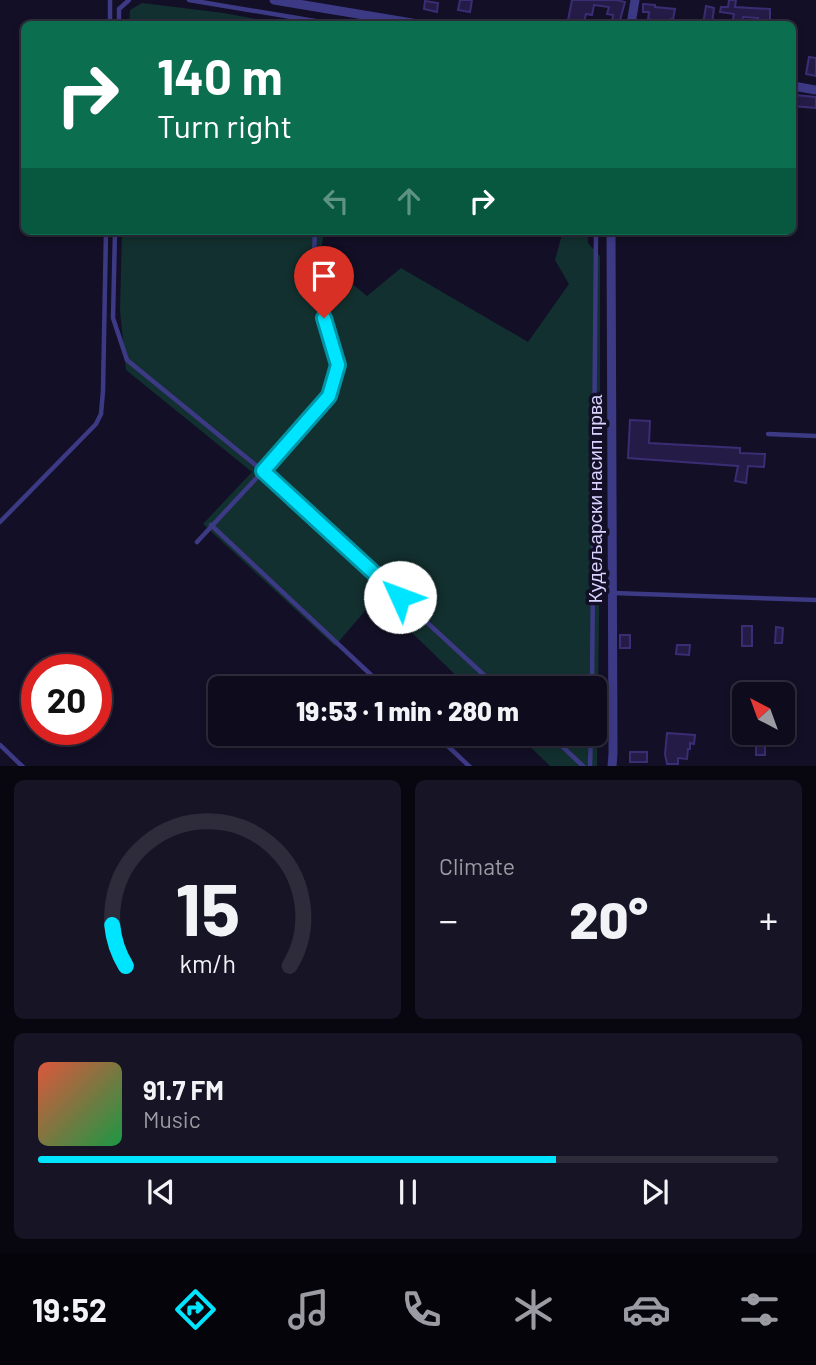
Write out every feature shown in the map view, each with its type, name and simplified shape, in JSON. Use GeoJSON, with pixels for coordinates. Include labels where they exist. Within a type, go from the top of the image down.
{"type":"FeatureCollection","features":[{"type":"Feature","properties":{"kind":"street"},"geometry":{"type":"LineString","coordinates":[[274,0],[400,21]]}},
{"type":"Feature","properties":{"kind":"street"},"geometry":{"type":"LineString","coordinates":[[632,21],[635,0]]}},
{"type":"Feature","properties":{"kind":"street"},"geometry":{"type":"LineString","coordinates":[[796,87],[816,90]]}},
{"type":"Feature","properties":{"kind":"street","name":"Кудељарски насип прва"},"geometry":{"type":"LineString","coordinates":[[611,235],[612,766]]}},
{"type":"Feature","properties":{"kind":"lane"},"geometry":{"type":"LineString","coordinates":[[110,0],[110,21]]}},
{"type":"Feature","properties":{"kind":"lane"},"geometry":{"type":"LineString","coordinates":[[119,21],[119,9],[129,0]]}},
{"type":"Feature","properties":{"kind":"lane"},"geometry":{"type":"LineString","coordinates":[[189,0],[315,21]]}},
{"type":"Feature","properties":{"kind":"lane"},"geometry":{"type":"LineString","coordinates":[[0,522],[96,424],[101,414],[106,235]]}},
{"type":"Feature","properties":{"kind":"lane"},"geometry":{"type":"LineString","coordinates":[[114,235],[113,318],[127,360],[263,471],[485,676]]}},
{"type":"Feature","properties":{"kind":"lane"},"geometry":{"type":"LineString","coordinates":[[197,542],[329,396],[338,365],[317,294],[315,235]]}},
{"type":"Feature","properties":{"kind":"lane"},"geometry":{"type":"LineString","coordinates":[[592,676],[596,235]]}},
{"type":"Feature","properties":{"kind":"lane"},"geometry":{"type":"LineString","coordinates":[[768,434],[816,436]]}},
{"type":"Feature","properties":{"kind":"lane"},"geometry":{"type":"LineString","coordinates":[[211,526],[372,676]]}},
{"type":"Feature","properties":{"kind":"lane"},"geometry":{"type":"LineString","coordinates":[[613,593],[816,600]]}},
{"type":"Feature","properties":{"kind":"lane"},"geometry":{"type":"LineString","coordinates":[[0,745],[23,766]]}},
{"type":"Feature","properties":{"kind":"lane"},"geometry":{"type":"LineString","coordinates":[[448,746],[470,766]]}},
{"type":"Feature","properties":{"kind":"lane"},"geometry":{"type":"LineString","coordinates":[[562,746],[584,766]]}},
{"type":"Feature","properties":{"kind":"lane"},"geometry":{"type":"LineString","coordinates":[[590,766],[591,746]]}},
{"type":"Feature","properties":{"kind":"green space"},"geometry":{"type":"Polygon","coordinates":[[[142,3],[267,21],[129,21],[130,10],[142,3]]]}},
{"type":"Feature","properties":{"kind":"green space"},"geometry":{"type":"Polygon","coordinates":[[[122,235],[323,235],[320,257],[367,296],[401,268],[528,342],[569,284],[555,260],[562,235],[588,235],[588,243],[600,256],[598,676],[457,676],[376,598],[335,646],[203,524],[252,472],[126,370],[120,311],[122,235]]]}},
{"type":"Feature","properties":{"kind":"green space"},"geometry":{"type":"Polygon","coordinates":[[[529,746],[597,746],[597,766],[550,766],[529,746]]]}},
{"type":"Feature","properties":{"kind":"building"},"geometry":{"type":"Polygon","coordinates":[[[460,0],[472,0],[470,12],[458,10],[460,0]]]}},
{"type":"Feature","properties":{"kind":"building"},"geometry":{"type":"Polygon","coordinates":[[[572,0],[625,2],[620,21],[612,21],[613,15],[607,14],[609,7],[594,5],[592,15],[586,14],[584,21],[568,20],[572,0]]]}},
{"type":"Feature","properties":{"kind":"building"},"geometry":{"type":"Polygon","coordinates":[[[729,0],[736,0],[735,7],[770,9],[770,21],[743,17],[742,21],[733,21],[734,14],[720,12],[721,7],[728,7],[729,0]]]}},
{"type":"Feature","properties":{"kind":"building"},"geometry":{"type":"Polygon","coordinates":[[[425,1],[438,3],[437,12],[424,9],[425,1]]]}},
{"type":"Feature","properties":{"kind":"building"},"geometry":{"type":"Polygon","coordinates":[[[643,4],[675,9],[671,21],[653,21],[648,19],[649,12],[643,12],[643,4]]]}},
{"type":"Feature","properties":{"kind":"building"},"geometry":{"type":"Polygon","coordinates":[[[706,6],[714,8],[712,21],[704,21],[706,6]]]}},
{"type":"Feature","properties":{"kind":"building"},"geometry":{"type":"Polygon","coordinates":[[[809,57],[816,58],[816,76],[806,74],[809,57]]]}},
{"type":"Feature","properties":{"kind":"building"},"geometry":{"type":"Polygon","coordinates":[[[796,95],[816,97],[816,108],[796,106],[796,95]]]}},
{"type":"Feature","properties":{"kind":"building"},"geometry":{"type":"Polygon","coordinates":[[[630,420],[650,421],[649,443],[740,448],[740,453],[765,454],[764,467],[748,466],[746,483],[735,481],[738,466],[628,458],[630,420]]]}},
{"type":"Feature","properties":{"kind":"building"},"geometry":{"type":"Polygon","coordinates":[[[742,626],[752,626],[752,646],[742,646],[742,626]]]}},
{"type":"Feature","properties":{"kind":"building"},"geometry":{"type":"Polygon","coordinates":[[[776,627],[783,628],[782,643],[775,643],[776,627]]]}},
{"type":"Feature","properties":{"kind":"building"},"geometry":{"type":"Polygon","coordinates":[[[620,635],[630,635],[630,648],[620,648],[620,635]]]}},
{"type":"Feature","properties":{"kind":"building"},"geometry":{"type":"Polygon","coordinates":[[[677,645],[690,645],[689,655],[676,654],[677,645]]]}},
{"type":"Feature","properties":{"kind":"building"},"geometry":{"type":"Polygon","coordinates":[[[667,733],[695,735],[694,744],[690,743],[688,749],[687,759],[678,758],[678,764],[667,764],[667,733]]]}},
{"type":"Feature","properties":{"kind":"building"},"geometry":{"type":"Polygon","coordinates":[[[756,746],[765,746],[765,755],[756,755],[756,746]]]}},
{"type":"Feature","properties":{"kind":"building"},"geometry":{"type":"Polygon","coordinates":[[[630,752],[647,752],[647,762],[630,762],[630,752]]]}},
{"type":"Feature","properties":{"kind":"route"},"geometry":{"type":"LineString","coordinates":[[324,318],[338,365],[329,396],[263,471],[400,597]]}}]}
